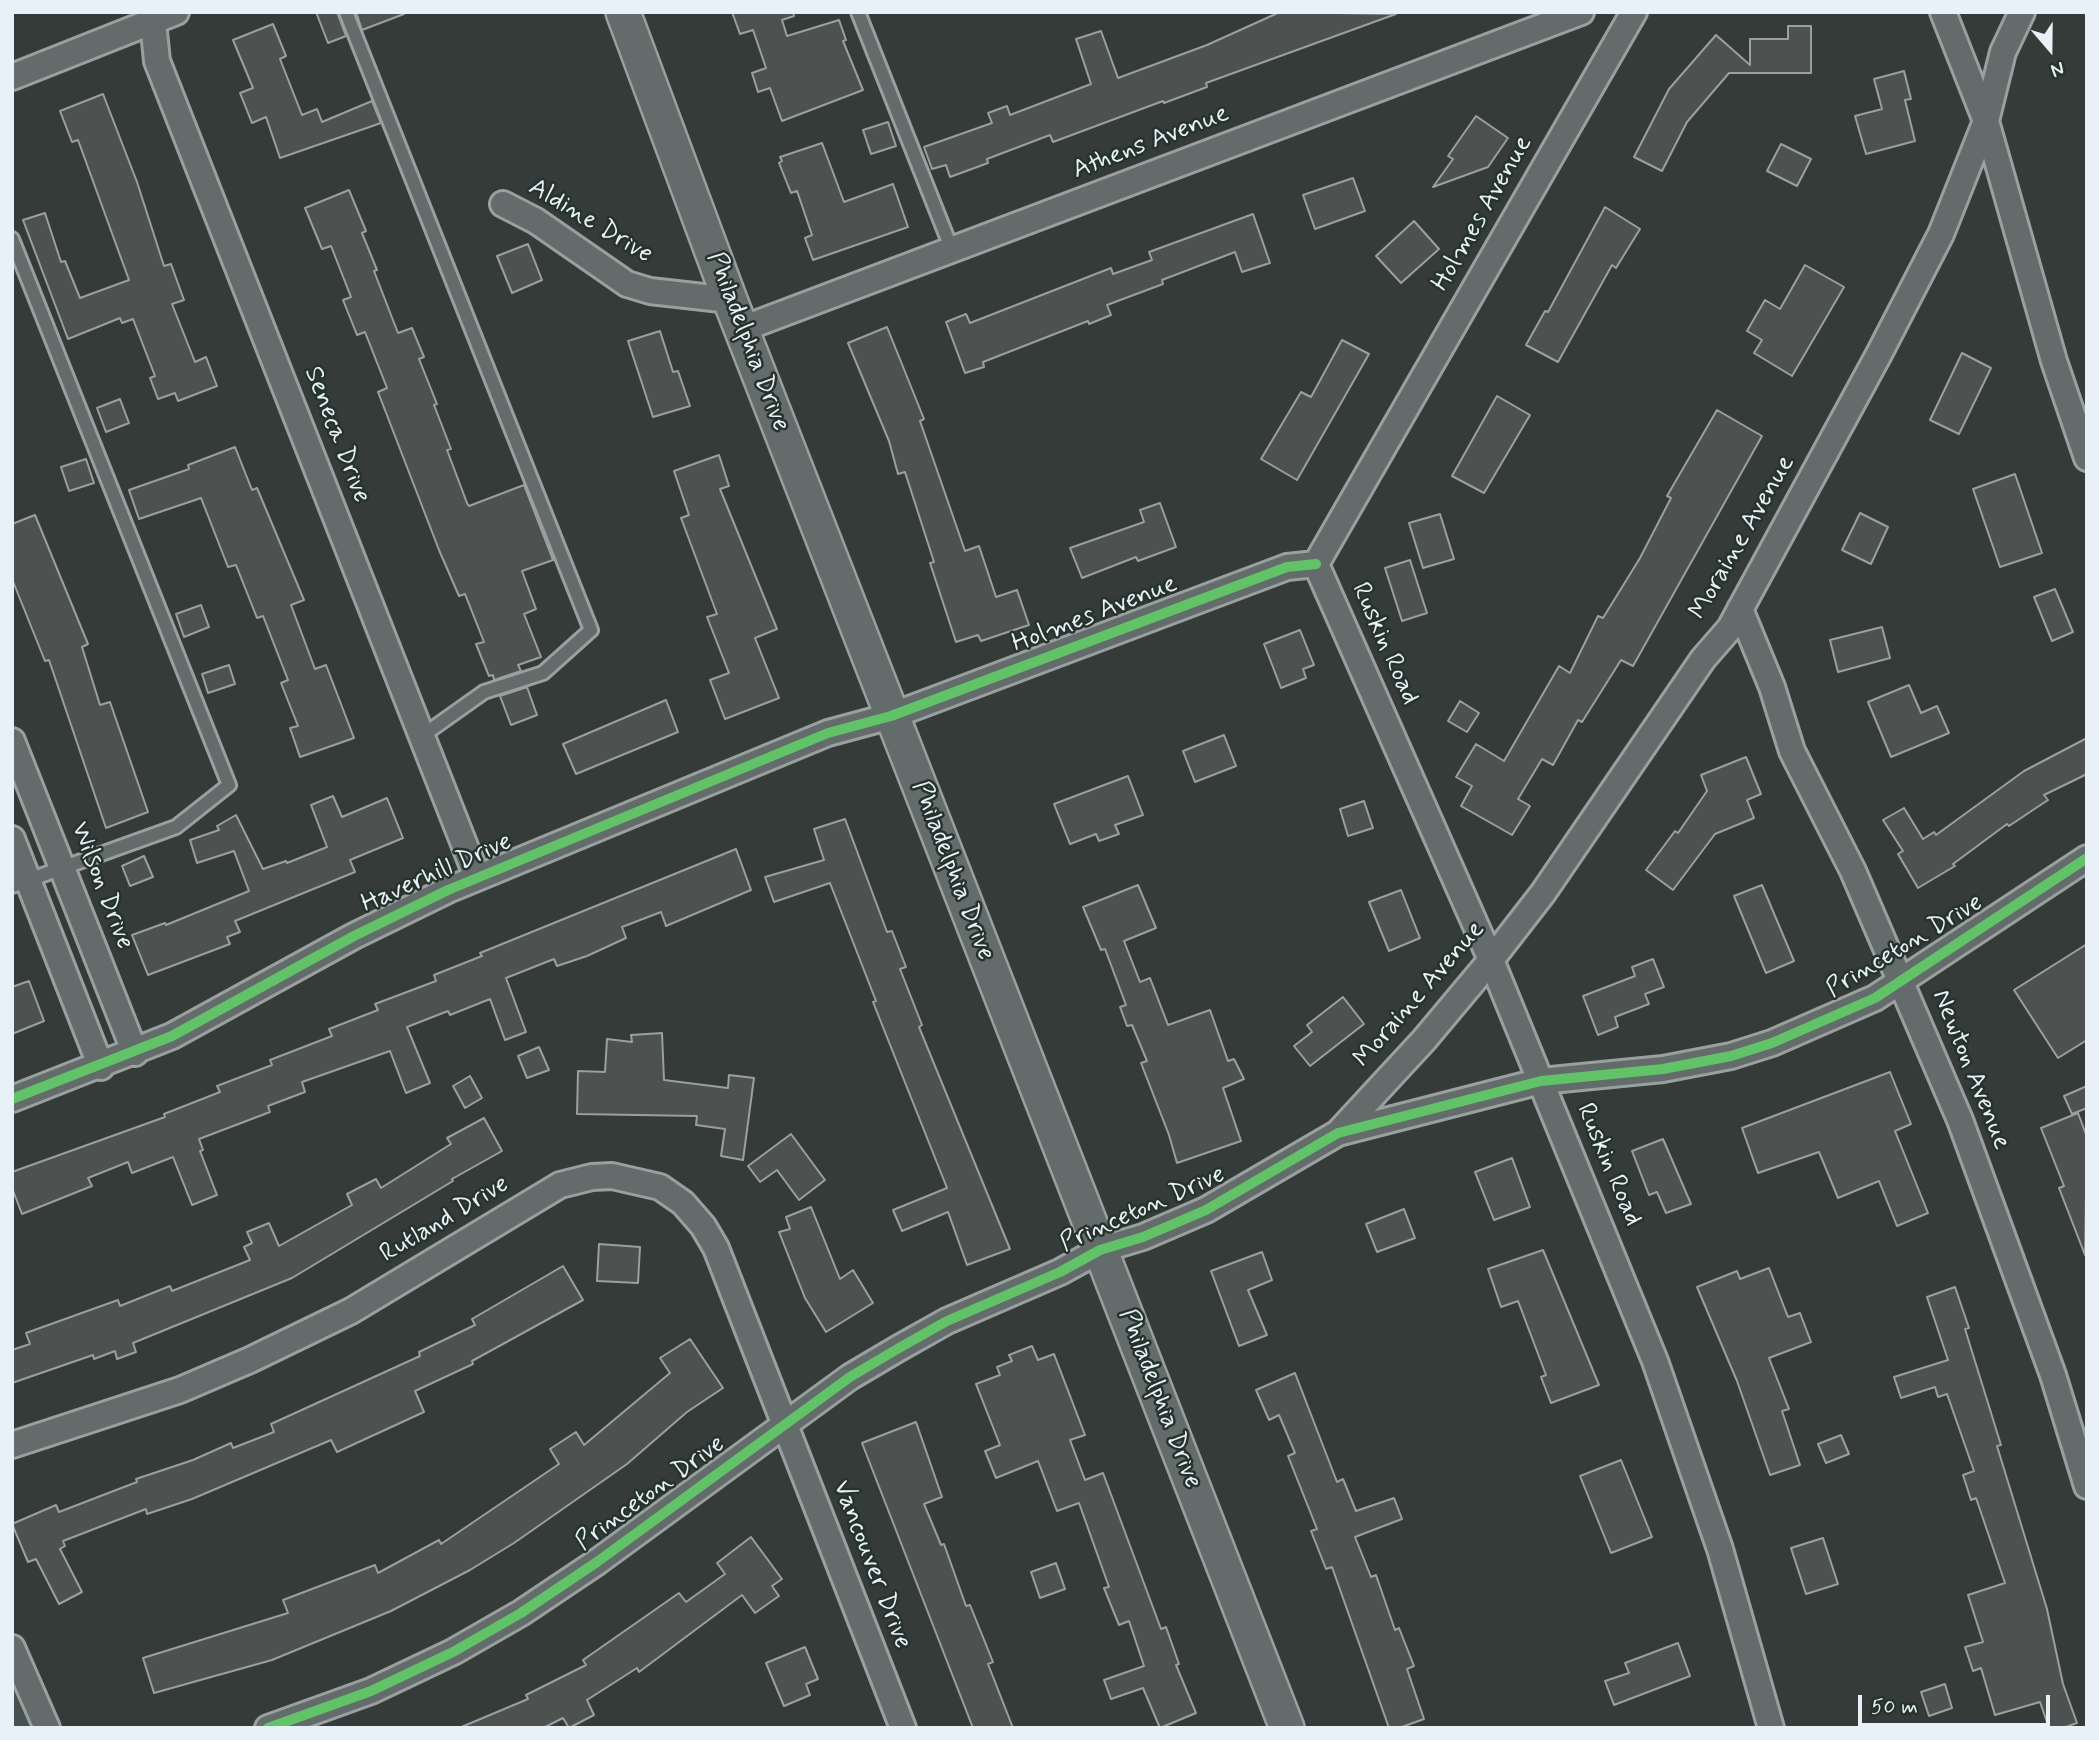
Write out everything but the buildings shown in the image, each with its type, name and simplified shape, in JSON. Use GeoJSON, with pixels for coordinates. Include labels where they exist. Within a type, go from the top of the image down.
{"type":"FeatureCollection","features":[{"type":"Feature","properties":{"kind":"main road","name":"Philadelphia Drive"},"geometry":{"type":"LineString","coordinates":[[623,12],[736,315],[891,716],[1287,1728]]}},
{"type":"Feature","properties":{"kind":"street"},"geometry":{"type":"LineString","coordinates":[[12,77],[153,17],[176,12]]}},
{"type":"Feature","properties":{"kind":"street","name":"Athens Avenue"},"geometry":{"type":"LineString","coordinates":[[736,315],[952,250],[1581,12]]}},
{"type":"Feature","properties":{"kind":"street","name":"Holmes Avenue"},"geometry":{"type":"LineString","coordinates":[[891,716],[1287,567],[1316,564],[1634,12]]}},
{"type":"Feature","properties":{"kind":"street"},"geometry":{"type":"LineString","coordinates":[[1943,12],[1986,121],[2054,361],[2087,458]]}},
{"type":"Feature","properties":{"kind":"street","name":"Moraine Avenue"},"geometry":{"type":"LineString","coordinates":[[1338,1133],[1424,1040],[1492,960],[1543,892],[1703,659],[1730,628],[1880,355],[1941,234],[1986,121],[2003,52],[2022,12]]}},
{"type":"Feature","properties":{"kind":"street","name":"Seneca Drive"},"geometry":{"type":"LineString","coordinates":[[153,17],[156,61],[477,877]]}},
{"type":"Feature","properties":{"kind":"street","name":"Aldine Drive"},"geometry":{"type":"LineString","coordinates":[[503,204],[536,221],[627,284],[736,315]]}},
{"type":"Feature","properties":{"kind":"street","name":"Ruskin Road"},"geometry":{"type":"LineString","coordinates":[[1316,564],[1492,960],[1655,1361],[1689,1455],[1749,1644],[1771,1728]]}},
{"type":"Feature","properties":{"kind":"street","name":"Newton Avenue"},"geometry":{"type":"LineString","coordinates":[[1741,609],[1772,687],[1792,751],[1853,871],[1902,980],[2003,1231],[2053,1375],[2087,1486]]}},
{"type":"Feature","properties":{"kind":"street","name":"Haverhill Drive"},"geometry":{"type":"LineString","coordinates":[[12,1099],[135,1053],[215,1015],[354,936],[477,877],[828,733],[891,716]]}},
{"type":"Feature","properties":{"kind":"street","name":"Wilson Drive"},"geometry":{"type":"LineString","coordinates":[[12,741],[135,1053]]}},
{"type":"Feature","properties":{"kind":"street"},"geometry":{"type":"LineString","coordinates":[[12,839],[20,882],[101,1066]]}},
{"type":"Feature","properties":{"kind":"street","name":"Princeton Drive"},"geometry":{"type":"LineString","coordinates":[[268,1728],[371,1691],[453,1652],[521,1613],[597,1562],[850,1377],[947,1321],[1060,1272],[1100,1250],[1143,1237],[1206,1210],[1338,1133],[1541,1081],[1663,1069],[1731,1056],[1817,1025],[1875,998],[2087,859]]}},
{"type":"Feature","properties":{"kind":"street","name":"Rutland Drive"},"geometry":{"type":"LineString","coordinates":[[12,1445],[168,1394],[250,1360],[384,1292],[560,1185],[592,1177],[612,1176],[660,1187],[683,1203],[703,1226],[716,1248],[784,1424]]}},
{"type":"Feature","properties":{"kind":"street","name":"Vancouver Drive"},"geometry":{"type":"LineString","coordinates":[[784,1424],[903,1728]]}},
{"type":"Feature","properties":{"kind":"street"},"geometry":{"type":"LineString","coordinates":[[12,1648],[47,1728]]}},
{"type":"Feature","properties":{"kind":"lane"},"geometry":{"type":"LineString","coordinates":[[346,12],[591,630],[543,673],[484,692],[422,736]]}},
{"type":"Feature","properties":{"kind":"lane"},"geometry":{"type":"LineString","coordinates":[[858,12],[952,250]]}},
{"type":"Feature","properties":{"kind":"lane"},"geometry":{"type":"LineString","coordinates":[[12,239],[229,785],[176,827],[20,882]]}},
{"type":"Feature","properties":{"kind":"shaded area"},"geometry":{"type":"Polygon","coordinates":[[[12,1683],[36,1728],[12,1728],[12,1683]]]}},
{"type":"Feature","properties":{"kind":"cycle path"},"geometry":{"type":"LineString","coordinates":[[12,1099],[172,1036],[354,936],[448,890],[828,733],[891,716],[1287,567],[1316,564]]}},
{"type":"Feature","properties":{"kind":"cycle path"},"geometry":{"type":"LineString","coordinates":[[268,1728],[371,1691],[453,1652],[521,1613],[597,1562],[850,1377],[947,1321],[1060,1272],[1100,1250],[1143,1237],[1206,1210],[1338,1133],[1541,1081],[1663,1069],[1731,1056],[1772,1043],[1875,998],[2087,858]]}}]}
